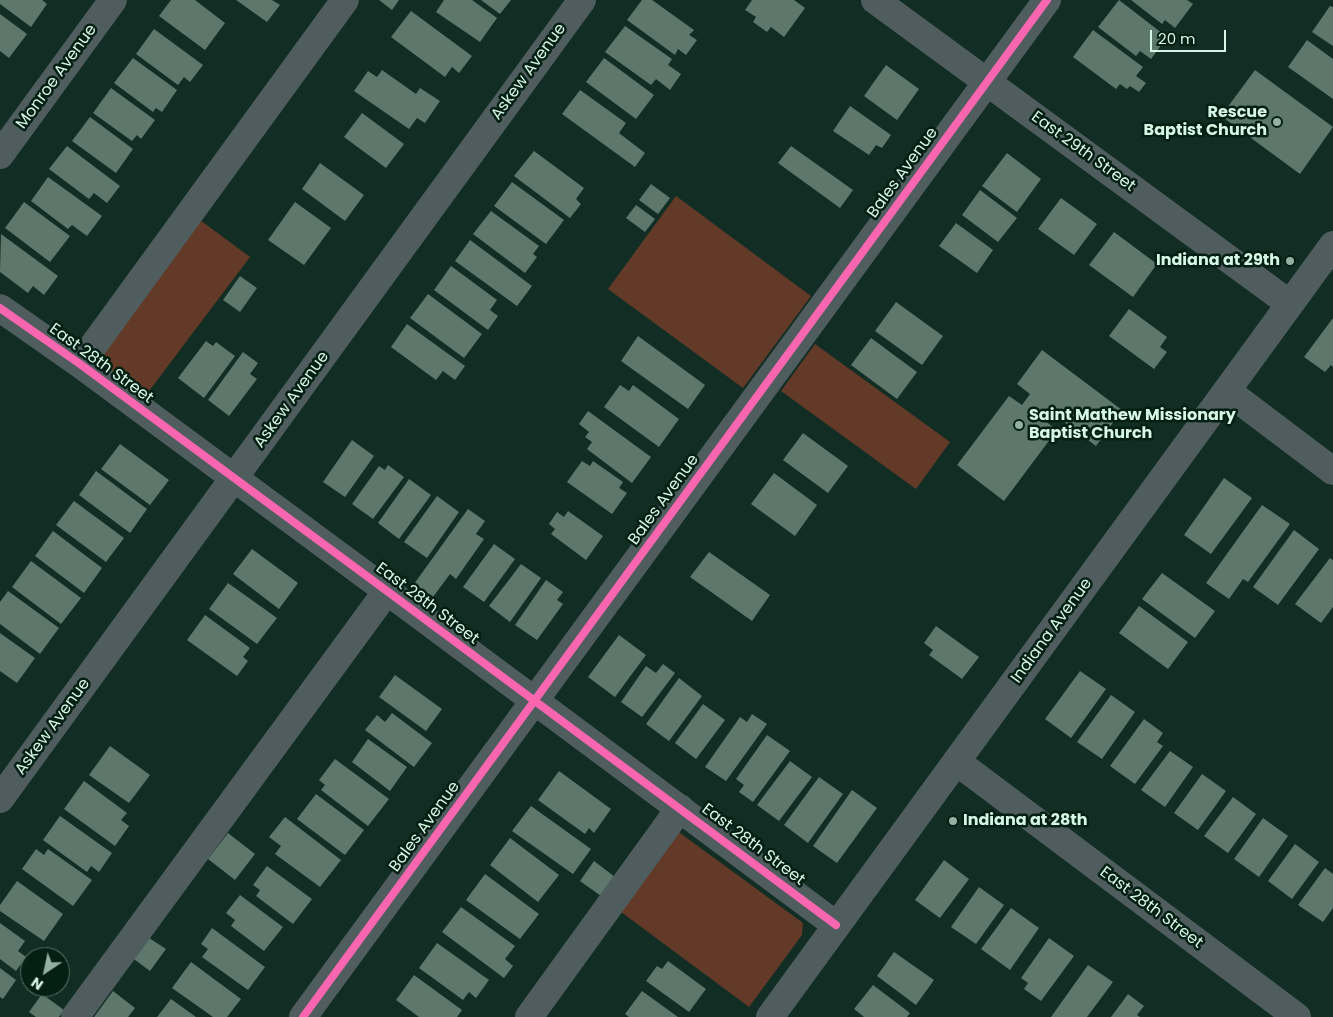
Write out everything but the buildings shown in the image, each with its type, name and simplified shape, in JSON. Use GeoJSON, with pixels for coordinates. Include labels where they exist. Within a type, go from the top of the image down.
{"type":"FeatureCollection","features":[{"type":"Feature","properties":{"kind":"street","name":"Monroe Avenue"},"geometry":{"type":"LineString","coordinates":[[0,155],[114,0]]}},
{"type":"Feature","properties":{"kind":"street"},"geometry":{"type":"LineString","coordinates":[[80,364],[345,0]]}},
{"type":"Feature","properties":{"kind":"street","name":"Askew Avenue"},"geometry":{"type":"LineString","coordinates":[[0,799],[582,0]]}},
{"type":"Feature","properties":{"kind":"street","name":"East 29th Street"},"geometry":{"type":"LineString","coordinates":[[875,0],[1290,304]]}},
{"type":"Feature","properties":{"kind":"street","name":"Bales Avenue"},"geometry":{"type":"LineString","coordinates":[[304,1017],[1047,0]]}},
{"type":"Feature","properties":{"kind":"street","name":"Indiana Avenue"},"geometry":{"type":"LineString","coordinates":[[770,1017],[1333,245]]}},
{"type":"Feature","properties":{"kind":"street","name":"East 28th Street"},"geometry":{"type":"LineString","coordinates":[[0,308],[80,364],[387,590],[534,702],[836,925]]}},
{"type":"Feature","properties":{"kind":"street"},"geometry":{"type":"LineString","coordinates":[[1227,392],[1333,470]]}},
{"type":"Feature","properties":{"kind":"street"},"geometry":{"type":"LineString","coordinates":[[75,1017],[387,590]]}},
{"type":"Feature","properties":{"kind":"street","name":"East 28th Street"},"geometry":{"type":"LineString","coordinates":[[957,762],[1297,1017]]}},
{"type":"Feature","properties":{"kind":"street"},"geometry":{"type":"LineString","coordinates":[[529,1017],[680,808]]}},
{"type":"Feature","properties":{"kind":"shaded area"},"geometry":{"type":"Polygon","coordinates":[[[676,196],[811,296],[743,388],[608,289],[676,196]]]}},
{"type":"Feature","properties":{"kind":"shaded area"},"geometry":{"type":"Polygon","coordinates":[[[196,217],[250,257],[143,399],[89,359],[196,217]]]}},
{"type":"Feature","properties":{"kind":"shaded area"},"geometry":{"type":"Polygon","coordinates":[[[815,344],[950,442],[916,489],[781,391],[815,344]]]}},
{"type":"Feature","properties":{"kind":"shaded area"},"geometry":{"type":"Polygon","coordinates":[[[676,830],[803,923],[802,935],[749,1007],[617,909],[676,830]]]}},
{"type":"Feature","properties":{"kind":"cycle path"},"geometry":{"type":"LineString","coordinates":[[303,1017],[1047,0]]}},
{"type":"Feature","properties":{"kind":"cycle path"},"geometry":{"type":"LineString","coordinates":[[0,308],[80,364],[836,925]]}},
{"type":"Feature","properties":{"kind":"place","name":"Rescue Baptist Church"},"geometry":{"type":"Point","coordinates":[1277,122]}},
{"type":"Feature","properties":{"kind":"place","name":"Indiana at 29th"},"geometry":{"type":"Point","coordinates":[1290,261]}},
{"type":"Feature","properties":{"kind":"place","name":"Saint Mathew Missionary Baptist Church"},"geometry":{"type":"Point","coordinates":[1019,425]}},
{"type":"Feature","properties":{"kind":"place","name":"Indiana at 28th"},"geometry":{"type":"Point","coordinates":[953,821]}}]}
